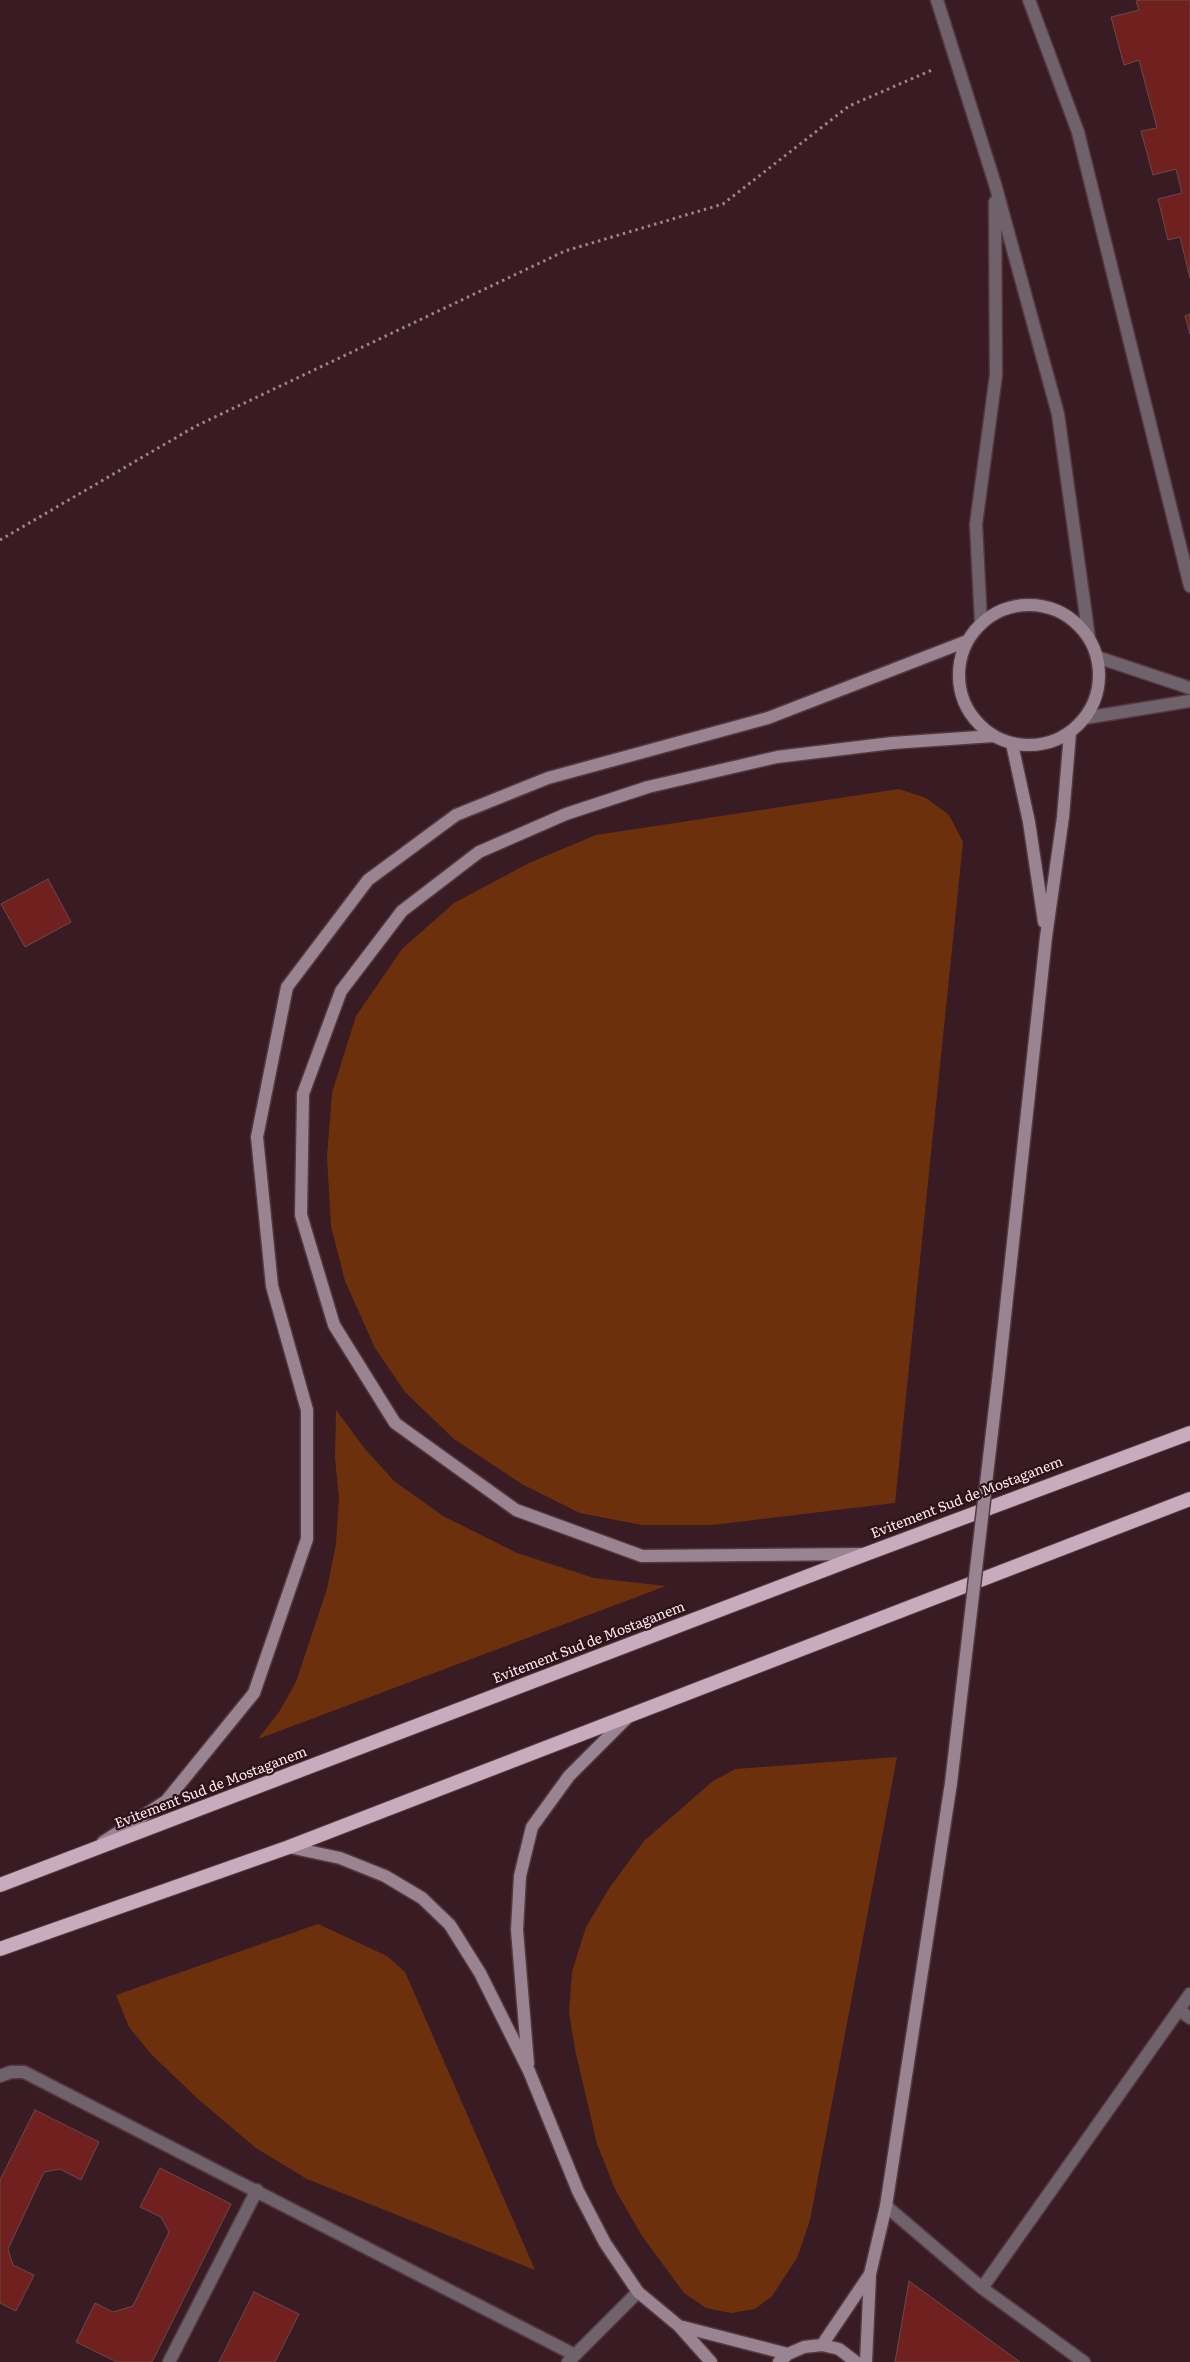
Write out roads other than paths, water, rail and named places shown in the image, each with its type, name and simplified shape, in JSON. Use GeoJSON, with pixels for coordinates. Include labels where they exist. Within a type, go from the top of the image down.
{"type":"FeatureCollection","features":[{"type":"Feature","properties":{"kind":"highway","name":"Evitement Sud de Mostaganem"},"geometry":{"type":"LineString","coordinates":[[0,1885],[1190,1432]]}},
{"type":"Feature","properties":{"kind":"highway"},"geometry":{"type":"LineString","coordinates":[[0,1949],[289,1847],[1190,1499]]}},
{"type":"Feature","properties":{"kind":"main road"},"geometry":{"type":"LineString","coordinates":[[1038,605],[1058,611],[1076,622],[1089,638],[1097,658],[1099,678],[1095,700],[1085,718],[1070,733],[1052,742],[1038,745],[1012,744],[993,736],[976,722],[964,704],[958,683],[960,661],[967,640],[981,624],[998,612],[1017,606],[1038,605]]}},
{"type":"Feature","properties":{"kind":"main road"},"geometry":{"type":"LineString","coordinates":[[84,1854],[166,1801],[254,1693],[307,1539],[307,1410],[272,1286],[257,1137],[287,987],[368,880],[456,815],[548,778],[768,718],[967,640]]}},
{"type":"Feature","properties":{"kind":"main road"},"geometry":{"type":"LineString","coordinates":[[866,2362],[870,2274],[886,2206],[951,1782],[998,1381],[1046,936],[1063,817],[1070,733]]}},
{"type":"Feature","properties":{"kind":"main road"},"geometry":{"type":"LineString","coordinates":[[866,1554],[642,1556],[516,1510],[395,1423],[334,1325],[300,1215],[303,1094],[341,991],[402,911],[479,852],[566,814],[648,787],[777,757],[892,743],[993,736]]}},
{"type":"Feature","properties":{"kind":"main road"},"geometry":{"type":"LineString","coordinates":[[1012,744],[1029,822],[1046,936]]}},
{"type":"Feature","properties":{"kind":"main road"},"geometry":{"type":"LineString","coordinates":[[529,2072],[517,1930],[520,1876],[532,1827],[569,1776],[629,1716]]}},
{"type":"Feature","properties":{"kind":"main road"},"geometry":{"type":"LineString","coordinates":[[289,1847],[340,1858],[385,1876],[422,1898],[450,1925],[480,1974],[529,2072],[578,2191],[605,2243],[638,2292],[680,2326],[711,2362]]}},
{"type":"Feature","properties":{"kind":"main road"},"geometry":{"type":"LineString","coordinates":[[822,2345],[870,2274]]}},
{"type":"Feature","properties":{"kind":"main road"},"geometry":{"type":"LineString","coordinates":[[680,2326],[783,2358],[804,2347],[822,2345],[839,2349],[856,2362]]}},
{"type":"Feature","properties":{"kind":"street"},"geometry":{"type":"LineString","coordinates":[[937,0],[995,184],[1058,414],[1089,638]]}},
{"type":"Feature","properties":{"kind":"street"},"geometry":{"type":"LineString","coordinates":[[1029,0],[1078,132],[1190,586]]}},
{"type":"Feature","properties":{"kind":"street"},"geometry":{"type":"LineString","coordinates":[[981,624],[976,524],[996,375],[995,184]]}},
{"type":"Feature","properties":{"kind":"street"},"geometry":{"type":"LineString","coordinates":[[1097,658],[1190,688]]}},
{"type":"Feature","properties":{"kind":"street"},"geometry":{"type":"LineString","coordinates":[[1085,718],[1190,701]]}},
{"type":"Feature","properties":{"kind":"street"},"geometry":{"type":"LineString","coordinates":[[982,2288],[1190,1994]]}},
{"type":"Feature","properties":{"kind":"street"},"geometry":{"type":"LineString","coordinates":[[1179,2010],[1190,2018]]}},
{"type":"Feature","properties":{"kind":"street"},"geometry":{"type":"LineString","coordinates":[[0,2076],[11,2072],[24,2072],[257,2190],[571,2358],[638,2292]]}},
{"type":"Feature","properties":{"kind":"street"},"geometry":{"type":"LineString","coordinates":[[169,2362],[257,2190]]}},
{"type":"Feature","properties":{"kind":"street"},"geometry":{"type":"LineString","coordinates":[[886,2206],[982,2288],[1084,2362]]}}]}
